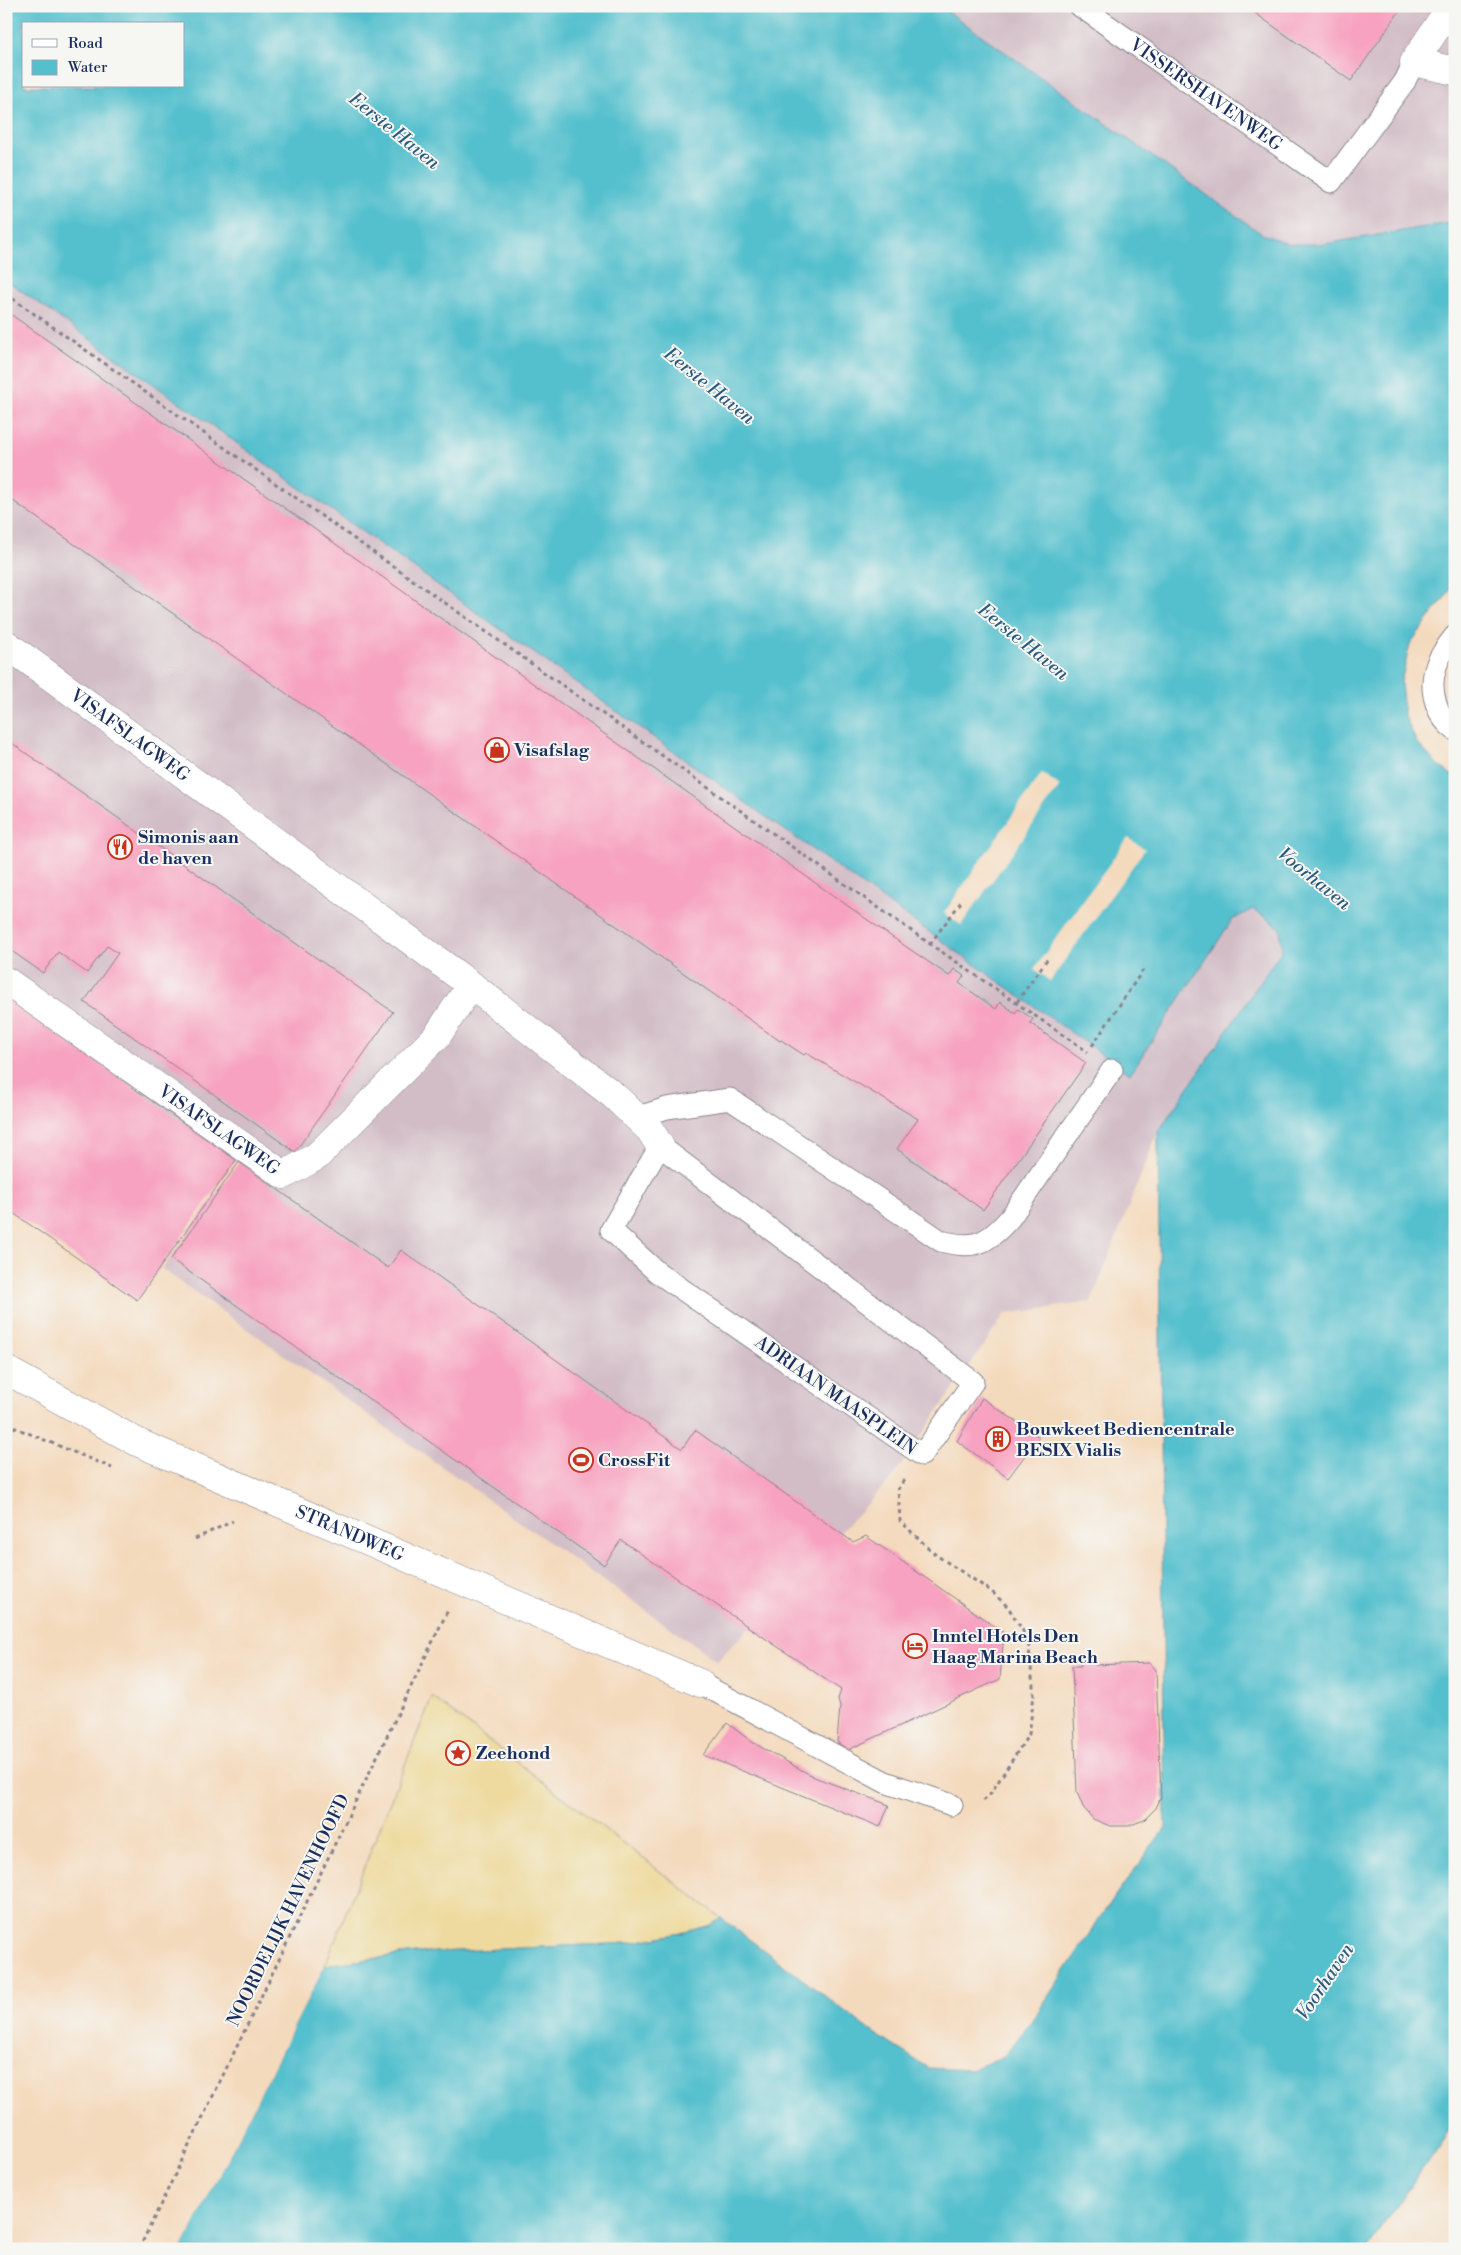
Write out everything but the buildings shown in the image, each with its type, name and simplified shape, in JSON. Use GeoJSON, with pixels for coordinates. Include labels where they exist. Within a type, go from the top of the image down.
{"type":"FeatureCollection","features":[{"type":"Feature","properties":{"kind":"street"},"geometry":{"type":"LineString","coordinates":[[1451,6],[1414,62],[1455,71]]}},
{"type":"Feature","properties":{"kind":"street","name":"VISAFSLAGWEG"},"geometry":{"type":"LineString","coordinates":[[6,644],[471,985],[613,1096],[650,1130],[660,1146]]}},
{"type":"Feature","properties":{"kind":"street","name":"VISAFSLAGWEG"},"geometry":{"type":"LineString","coordinates":[[6,981],[284,1175],[317,1156],[437,1036],[471,985]]}},
{"type":"Feature","properties":{"kind":"street","name":"STRANDWEG"},"geometry":{"type":"LineString","coordinates":[[6,1370],[139,1443],[700,1683]]}},
{"type":"Feature","properties":{"kind":"lane","name":"VISSERSHAVENWEG"},"geometry":{"type":"LineString","coordinates":[[1080,6],[1331,182],[1405,81],[1414,62]]}},
{"type":"Feature","properties":{"kind":"lane"},"geometry":{"type":"LineString","coordinates":[[1455,636],[1443,653],[1435,670],[1433,690],[1438,708],[1447,725],[1455,730]]}},
{"type":"Feature","properties":{"kind":"lane"},"geometry":{"type":"LineString","coordinates":[[635,1118],[667,1108],[730,1099],[941,1241],[960,1246],[980,1243],[997,1233],[1010,1218],[1112,1070]]}},
{"type":"Feature","properties":{"kind":"lane","name":"ADRIAAN MAASPLEIN"},"geometry":{"type":"LineString","coordinates":[[660,1146],[974,1382],[922,1455],[657,1272],[611,1230],[660,1146]]}},
{"type":"Feature","properties":{"kind":"lane"},"geometry":{"type":"LineString","coordinates":[[700,1683],[885,1782],[952,1805]]}},
{"type":"Feature","properties":{"kind":"path"},"geometry":{"type":"LineString","coordinates":[[6,294],[1112,1070]]}},
{"type":"Feature","properties":{"kind":"path"},"geometry":{"type":"LineString","coordinates":[[930,944],[961,902]]}},
{"type":"Feature","properties":{"kind":"path"},"geometry":{"type":"LineString","coordinates":[[1017,1002],[1048,958]]}},
{"type":"Feature","properties":{"kind":"path"},"geometry":{"type":"LineString","coordinates":[[1088,1052],[1143,970]]}},
{"type":"Feature","properties":{"kind":"path"},"geometry":{"type":"LineString","coordinates":[[922,1455],[898,1489],[900,1521],[936,1554],[991,1591],[1008,1607],[1028,1639],[1034,1695],[1030,1734],[989,1796],[975,1808],[952,1805]]}},
{"type":"Feature","properties":{"kind":"path"},"geometry":{"type":"LineString","coordinates":[[195,1539],[234,1520]]}},
{"type":"Feature","properties":{"kind":"path","name":"NOORDELIJK HAVENHOOFD"},"geometry":{"type":"LineString","coordinates":[[139,2249],[461,1582]]}},
{"type":"Feature","properties":{"kind":"shaded area"},"geometry":{"type":"Polygon","coordinates":[[[940,6],[1455,6],[1455,222],[1324,244],[1289,244],[1262,234],[940,6]]]}},
{"type":"Feature","properties":{"kind":"shaded area"},"geometry":{"type":"Polygon","coordinates":[[[6,280],[1130,1073],[1232,920],[1253,909],[1280,928],[1282,950],[1158,1132],[1091,1302],[1005,1314],[893,1477],[717,1661],[162,1269],[239,1162],[6,998],[6,280]]]}},
{"type":"Feature","properties":{"kind":"sand"},"geometry":{"type":"Polygon","coordinates":[[[432,1697],[721,1918],[711,1925],[629,1943],[416,1953],[325,1965],[432,1697]]]}},
{"type":"Feature","properties":{"kind":"water"},"geometry":{"type":"Polygon","coordinates":[[[6,6],[940,6],[1262,234],[1289,244],[1324,244],[1455,222],[1455,584],[1410,644],[1401,682],[1404,714],[1417,743],[1439,766],[1455,777],[1455,2122],[1367,2249],[182,2249],[325,1965],[416,1953],[629,1943],[711,1925],[721,1918],[874,2033],[928,2068],[971,2070],[1004,2056],[1032,2021],[1101,1916],[1165,1828],[1158,1132],[1282,950],[1280,928],[1253,909],[1232,920],[1130,1074],[6,280],[6,6]]]}},
{"type":"Feature","properties":{"kind":"pier"},"geometry":{"type":"Polygon","coordinates":[[[1042,773],[1060,786],[961,925],[944,913],[1042,773]]]}},
{"type":"Feature","properties":{"kind":"pier"},"geometry":{"type":"Polygon","coordinates":[[[1128,838],[1145,849],[1050,981],[1034,969],[1128,838]]]}},
{"type":"Feature","properties":{"kind":"pier"},"geometry":{"type":"Polygon","coordinates":[[[326,1963],[182,2249],[179,2249],[323,1964],[326,1963]]]}},
{"type":"Feature","properties":{"kind":"place","name":"Visafslag"},"geometry":{"type":"Point","coordinates":[497,750]}},
{"type":"Feature","properties":{"kind":"place","name":"Simonis aan de haven"},"geometry":{"type":"Point","coordinates":[120,847]}},
{"type":"Feature","properties":{"kind":"place","name":"Bouwkeet Bediencentrale BESIX Vialis"},"geometry":{"type":"Point","coordinates":[998,1439]}},
{"type":"Feature","properties":{"kind":"place","name":"CrossFit"},"geometry":{"type":"Point","coordinates":[581,1460]}},
{"type":"Feature","properties":{"kind":"place","name":"Inntel Hotels Den Haag Marina Beach"},"geometry":{"type":"Point","coordinates":[915,1646]}},
{"type":"Feature","properties":{"kind":"place","name":"Zeehond"},"geometry":{"type":"Point","coordinates":[458,1753]}},
{"type":"Feature","properties":{"kind":"water label","name":"Eerste Haven"},"geometry":{"type":"Point","coordinates":[395,130]}},
{"type":"Feature","properties":{"kind":"water label","name":"Eerste Haven"},"geometry":{"type":"Point","coordinates":[710,385]}},
{"type":"Feature","properties":{"kind":"water label","name":"Eerste Haven"},"geometry":{"type":"Point","coordinates":[1024,641]}},
{"type":"Feature","properties":{"kind":"water label","name":"Voorhaven"},"geometry":{"type":"Point","coordinates":[1315,878]}},
{"type":"Feature","properties":{"kind":"water label","name":"Voorhaven"},"geometry":{"type":"Point","coordinates":[1324,1981]}}]}
